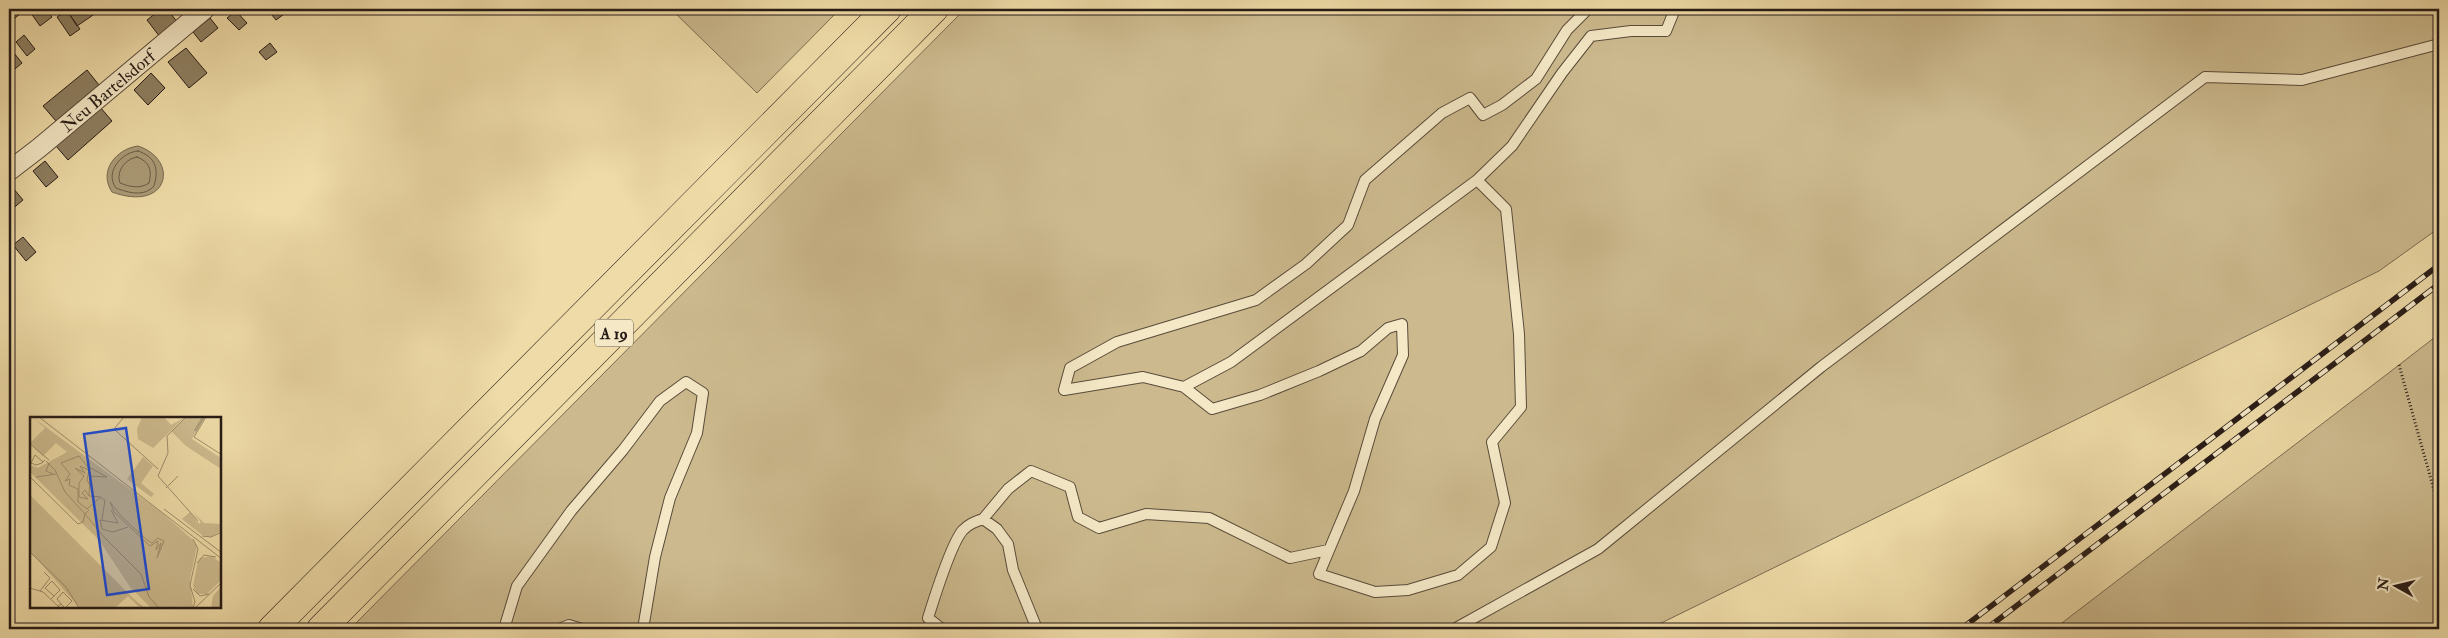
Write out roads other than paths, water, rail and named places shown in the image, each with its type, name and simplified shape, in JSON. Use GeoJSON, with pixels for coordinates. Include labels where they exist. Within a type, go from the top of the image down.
{"type":"FeatureCollection","features":[{"type":"Feature","properties":{"kind":"highway","name":"A 19"},"geometry":{"type":"LineString","coordinates":[[272,629],[887,9]]}},
{"type":"Feature","properties":{"kind":"highway","name":"A 19"},"geometry":{"type":"LineString","coordinates":[[321,629],[934,9]]}},
{"type":"Feature","properties":{"kind":"street","name":"Neu Bartelsdorf"},"geometry":{"type":"LineString","coordinates":[[9,170],[40,148],[205,9]]}},
{"type":"Feature","properties":{"kind":"lane"},"geometry":{"type":"LineString","coordinates":[[1476,180],[1506,209],[1519,334],[1521,407],[1492,442],[1505,503],[1491,547],[1458,575],[1408,590],[1375,592],[1319,574],[1354,491],[1375,419],[1403,355],[1402,324],[1388,328],[1361,352],[1260,395],[1212,408],[1184,387],[1143,377],[1064,390],[1070,368],[1116,342],[1256,300],[1306,264],[1348,225],[1365,180],[1442,113],[1470,98],[1483,115],[1502,105],[1536,79],[1567,30],[1588,9]]}},
{"type":"Feature","properties":{"kind":"lane"},"geometry":{"type":"LineString","coordinates":[[1184,387],[1231,362],[1476,180],[1512,146],[1562,73],[1591,36],[1631,31],[1666,31],[1676,9]]}},
{"type":"Feature","properties":{"kind":"lane"},"geometry":{"type":"LineString","coordinates":[[1454,629],[1598,549],[1822,367],[2205,77],[2302,80],[2439,44]]}},
{"type":"Feature","properties":{"kind":"lane"},"geometry":{"type":"LineString","coordinates":[[504,629],[517,586],[571,511],[623,450],[660,401],[686,382],[703,392],[697,433],[670,498],[655,557],[643,629]]}},
{"type":"Feature","properties":{"kind":"lane"},"geometry":{"type":"LineString","coordinates":[[942,629],[928,618],[941,578],[961,532],[971,523],[983,519],[1008,489],[1031,471],[1070,486],[1078,517],[1099,528],[1146,514],[1209,518],[1290,558],[1328,550]]}},
{"type":"Feature","properties":{"kind":"lane"},"geometry":{"type":"LineString","coordinates":[[983,519],[997,529],[1008,544],[1013,570],[1037,629]]}},
{"type":"Feature","properties":{"kind":"lane"},"geometry":{"type":"LineString","coordinates":[[559,629],[569,625],[582,629]]}},
{"type":"Feature","properties":{"kind":"water"},"geometry":{"type":"Polygon","coordinates":[[[138,146],[151,153],[160,162],[163,172],[162,182],[156,190],[146,196],[131,197],[112,192],[108,184],[108,169],[116,156],[138,146]]]}},
{"type":"Feature","properties":{"kind":"railway"},"geometry":{"type":"LineString","coordinates":[[1961,629],[2439,265]]}},
{"type":"Feature","properties":{"kind":"railway"},"geometry":{"type":"LineString","coordinates":[[1986,629],[2439,284]]}}]}
